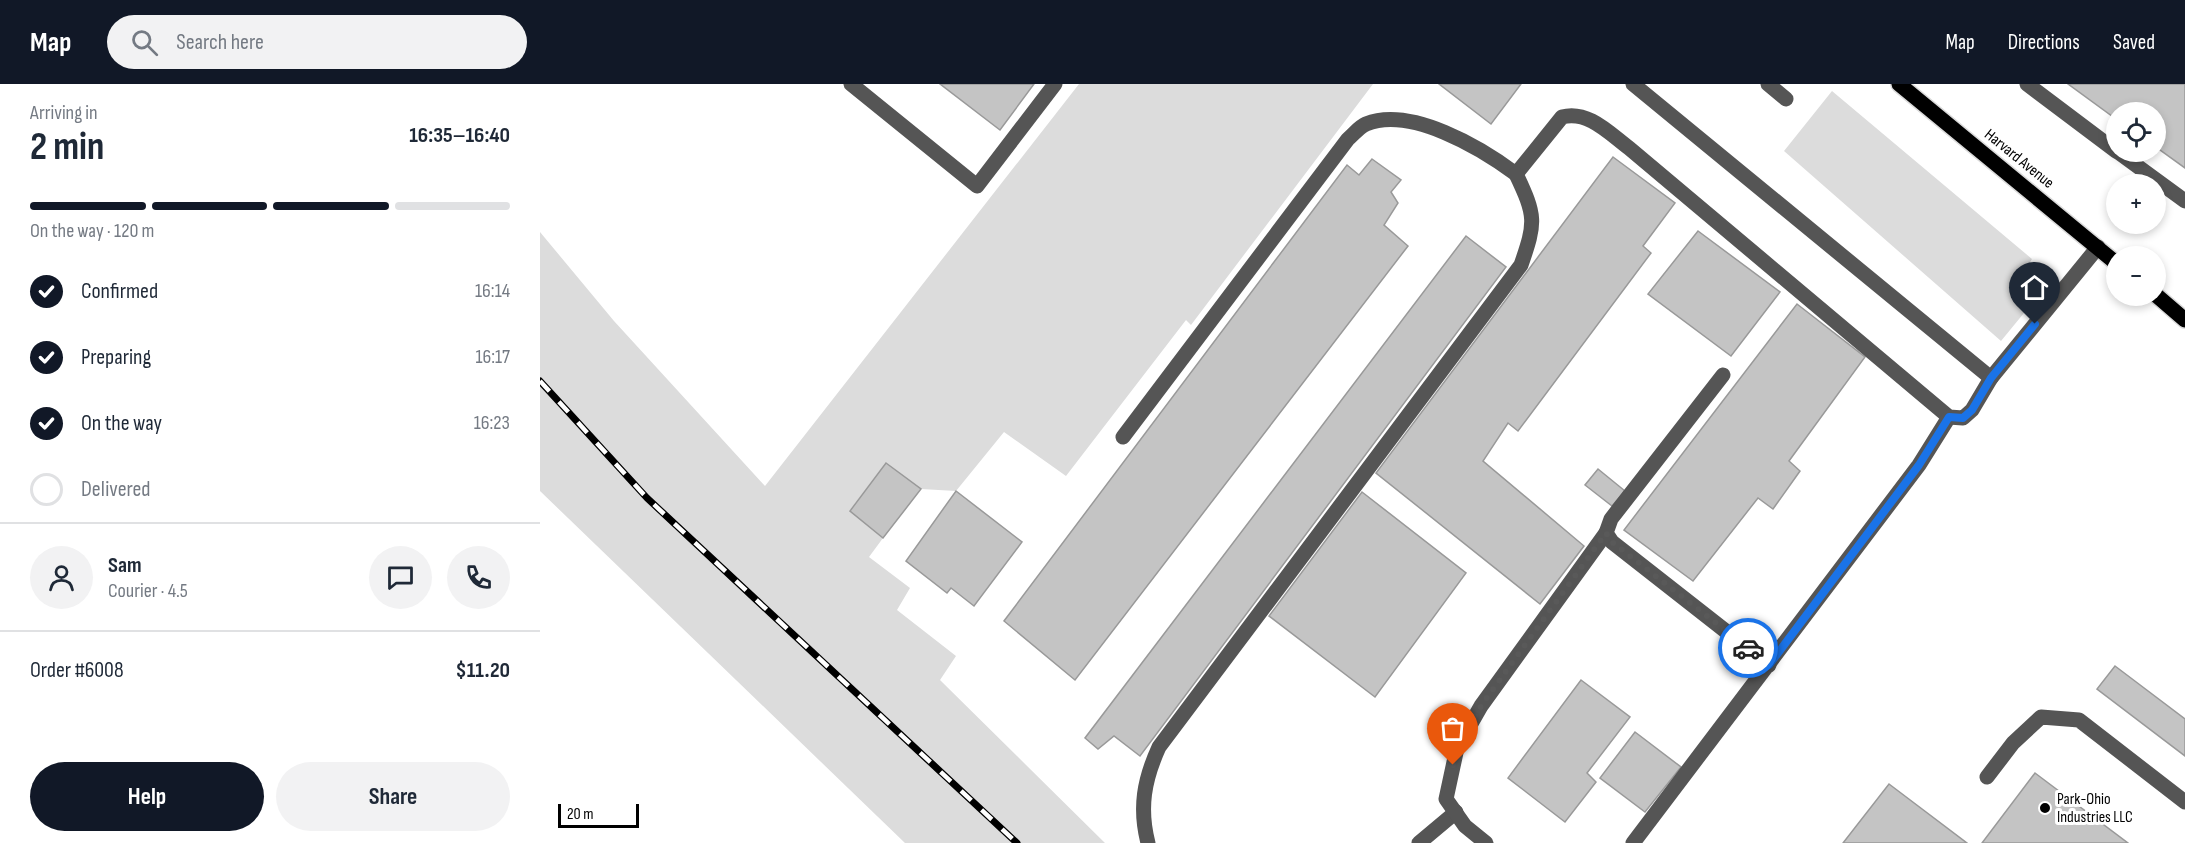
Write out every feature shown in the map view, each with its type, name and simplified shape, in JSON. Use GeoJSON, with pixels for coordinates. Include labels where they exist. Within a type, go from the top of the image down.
{"type":"FeatureCollection","features":[{"type":"Feature","properties":{"kind":"main road","name":"Harvard Avenue"},"geometry":{"type":"LineString","coordinates":[[1899,84],[2106,254]]}},
{"type":"Feature","properties":{"kind":"main road"},"geometry":{"type":"LineString","coordinates":[[2166,304],[2185,320]]}},
{"type":"Feature","properties":{"kind":"lane"},"geometry":{"type":"LineString","coordinates":[[851,84],[977,186],[1055,84]]}},
{"type":"Feature","properties":{"kind":"lane"},"geometry":{"type":"LineString","coordinates":[[1633,84],[1991,378]]}},
{"type":"Feature","properties":{"kind":"lane"},"geometry":{"type":"LineString","coordinates":[[1768,84],[1786,99]]}},
{"type":"Feature","properties":{"kind":"lane"},"geometry":{"type":"LineString","coordinates":[[2027,84],[2106,143]]}},
{"type":"Feature","properties":{"kind":"lane"},"geometry":{"type":"LineString","coordinates":[[1516,174],[1562,117],[1574,114],[1590,119],[1629,148],[1949,417],[1963,418],[1972,410],[1991,378],[2098,247]]}},
{"type":"Feature","properties":{"kind":"lane"},"geometry":{"type":"LineString","coordinates":[[1123,437],[1348,139],[1365,124],[1398,120],[1417,122],[1489,154],[1516,174],[1529,201],[1533,230],[1521,265],[1160,747],[1144,786],[1142,810],[1148,843]]}},
{"type":"Feature","properties":{"kind":"lane"},"geometry":{"type":"LineString","coordinates":[[2132,162],[2185,201]]}},
{"type":"Feature","properties":{"kind":"lane"},"geometry":{"type":"LineString","coordinates":[[1486,843],[1465,825],[1446,799],[1457,748],[1481,706],[1606,533],[1611,519],[1723,375]]}},
{"type":"Feature","properties":{"kind":"lane"},"geometry":{"type":"LineString","coordinates":[[1633,843],[1701,749],[1769,665],[1919,465],[1949,417]]}},
{"type":"Feature","properties":{"kind":"lane"},"geometry":{"type":"LineString","coordinates":[[1606,533],[1612,542],[1769,665]]}},
{"type":"Feature","properties":{"kind":"lane"},"geometry":{"type":"LineString","coordinates":[[1987,777],[2013,743],[2041,717],[2079,720],[2185,802]]}},
{"type":"Feature","properties":{"kind":"lane"},"geometry":{"type":"LineString","coordinates":[[1419,843],[1456,813]]}},
{"type":"Feature","properties":{"kind":"shaded area"},"geometry":{"type":"Polygon","coordinates":[[[1079,84],[1373,84],[1191,325],[1186,320],[1066,476],[1004,432],[956,491],[921,489],[886,463],[850,510],[883,538],[869,557],[910,588],[897,610],[956,656],[940,680],[1105,843],[905,843],[540,491],[540,232],[614,321],[765,486],[1079,84]]]}},
{"type":"Feature","properties":{"kind":"shaded area"},"geometry":{"type":"Polygon","coordinates":[[[1832,91],[2032,259],[2026,269],[2042,283],[2033,302],[2001,341],[1784,151],[1832,91]]]}},
{"type":"Feature","properties":{"kind":"building"},"geometry":{"type":"Polygon","coordinates":[[[940,84],[1034,84],[1000,130],[940,84]]]}},
{"type":"Feature","properties":{"kind":"building"},"geometry":{"type":"Polygon","coordinates":[[[1439,84],[1521,84],[1491,124],[1439,84]]]}},
{"type":"Feature","properties":{"kind":"building"},"geometry":{"type":"Polygon","coordinates":[[[2068,84],[2185,84],[2185,168],[2166,154],[2166,102],[2106,102],[2106,112],[2068,84]]]}},
{"type":"Feature","properties":{"kind":"building"},"geometry":{"type":"Polygon","coordinates":[[[1613,157],[1675,203],[1643,246],[1651,253],[1518,431],[1508,423],[1483,461],[1584,546],[1540,604],[1376,473],[1613,157]]]}},
{"type":"Feature","properties":{"kind":"building"},"geometry":{"type":"Polygon","coordinates":[[[1372,159],[1401,180],[1391,192],[1398,203],[1384,225],[1408,246],[1075,680],[1004,621],[1347,165],[1359,175],[1372,159]]]}},
{"type":"Feature","properties":{"kind":"building"},"geometry":{"type":"Polygon","coordinates":[[[1698,231],[1780,292],[1731,356],[1648,294],[1698,231]]]}},
{"type":"Feature","properties":{"kind":"building"},"geometry":{"type":"Polygon","coordinates":[[[1466,236],[1506,267],[1140,756],[1114,736],[1098,749],[1085,738],[1466,236]]]}},
{"type":"Feature","properties":{"kind":"building"},"geometry":{"type":"Polygon","coordinates":[[[1797,304],[1865,357],[1789,461],[1800,471],[1773,509],[1758,498],[1693,581],[1624,530],[1797,304]]]}},
{"type":"Feature","properties":{"kind":"building"},"geometry":{"type":"Polygon","coordinates":[[[886,463],[921,489],[883,538],[850,511],[886,463]]]}},
{"type":"Feature","properties":{"kind":"building"},"geometry":{"type":"Polygon","coordinates":[[[1598,469],[1625,491],[1612,506],[1585,485],[1598,469]]]}},
{"type":"Feature","properties":{"kind":"building"},"geometry":{"type":"Polygon","coordinates":[[[956,491],[1022,542],[974,606],[951,588],[947,593],[906,561],[956,491]]]}},
{"type":"Feature","properties":{"kind":"building"},"geometry":{"type":"Polygon","coordinates":[[[1362,492],[1466,573],[1375,697],[1269,616],[1362,492]]]}},
{"type":"Feature","properties":{"kind":"building"},"geometry":{"type":"Polygon","coordinates":[[[2115,666],[2185,719],[2185,756],[2097,689],[2115,666]]]}},
{"type":"Feature","properties":{"kind":"building"},"geometry":{"type":"Polygon","coordinates":[[[1581,680],[1630,717],[1587,773],[1596,782],[1565,822],[1508,778],[1581,680]]]}},
{"type":"Feature","properties":{"kind":"building"},"geometry":{"type":"Polygon","coordinates":[[[1635,732],[1681,767],[1645,812],[1600,778],[1635,732]]]}},
{"type":"Feature","properties":{"kind":"building","name":"Park-Ohio Industries LLC"},"geometry":{"type":"Polygon","coordinates":[[[2035,773],[2128,843],[1982,843],[2035,773]]]}},
{"type":"Feature","properties":{"kind":"building"},"geometry":{"type":"Polygon","coordinates":[[[1889,784],[1967,843],[1843,843],[1889,784]]]}},
{"type":"Feature","properties":{"kind":"railway"},"geometry":{"type":"LineString","coordinates":[[540,381],[647,498],[1017,843]]}},
{"type":"Feature","properties":{"kind":"way so far"},"geometry":{"type":"LineString","coordinates":[[1453,765],[1457,748],[1481,706],[1606,533],[1612,542],[1748,648]]}},
{"type":"Feature","properties":{"kind":"place","name":"Park-Ohio Industries LLC"},"geometry":{"type":"Point","coordinates":[2045,808]}},
{"type":"Feature","properties":{"kind":"route"},"geometry":{"type":"LineString","coordinates":[[1748,648],[1769,665],[1919,465],[1949,417],[1963,418],[1972,410],[1991,378],[2035,324]]}}]}
